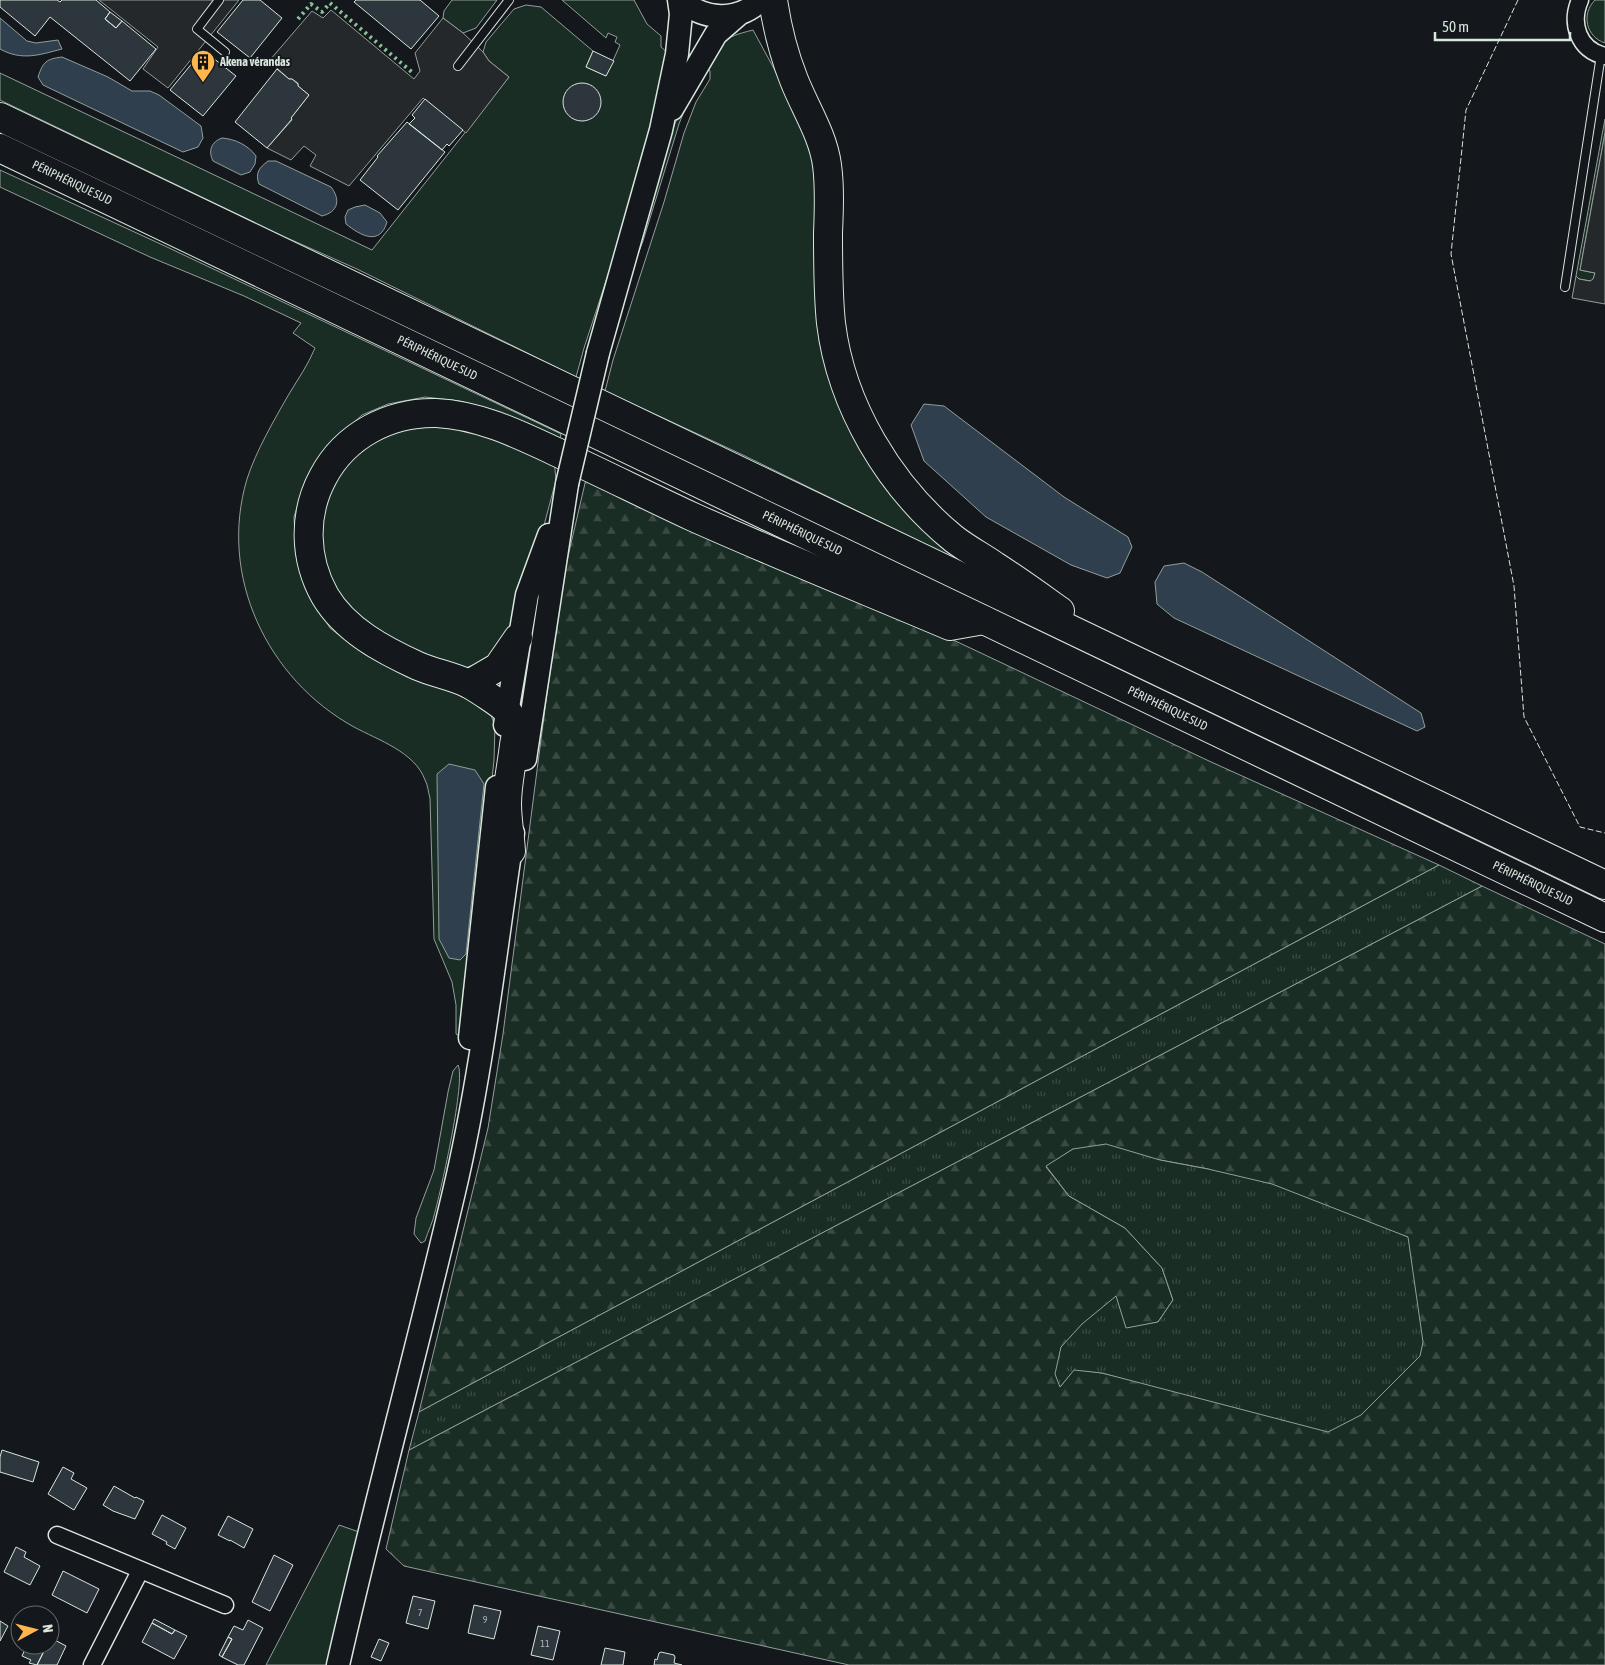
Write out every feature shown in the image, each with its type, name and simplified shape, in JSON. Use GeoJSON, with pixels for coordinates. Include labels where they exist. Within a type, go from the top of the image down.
{"type":"FeatureCollection","features":[{"type":"Feature","properties":{"kind":"highway"},"geometry":{"type":"LineString","coordinates":[[774,0],[781,40],[794,81],[809,113],[827,163],[829,186],[829,292],[832,325],[838,357],[863,426],[886,465],[907,492],[954,539],[1023,584],[1116,652]]}},
{"type":"Feature","properties":{"kind":"highway"},"geometry":{"type":"LineString","coordinates":[[0,117],[1605,885]]}},
{"type":"Feature","properties":{"kind":"highway","name":"PÉRIPHÉRIQUE SUD"},"geometry":{"type":"LineString","coordinates":[[0,148],[1605,918]]}},
{"type":"Feature","properties":{"kind":"highway"},"geometry":{"type":"LineString","coordinates":[[511,851],[507,803],[516,728],[507,711],[468,684],[418,666],[360,634],[340,615],[327,599],[312,564],[309,542],[310,517],[315,495],[329,468],[339,454],[358,437],[377,425],[401,417],[426,413],[446,414],[488,423],[530,440],[707,523],[950,626],[984,620]]}},
{"type":"Feature","properties":{"kind":"highway"},"geometry":{"type":"LineString","coordinates":[[468,684],[498,667],[518,638]]}},
{"type":"Feature","properties":{"kind":"main road"},"geometry":{"type":"LineString","coordinates":[[680,0],[694,10],[710,16],[719,17],[739,14]]}},
{"type":"Feature","properties":{"kind":"main road"},"geometry":{"type":"LineString","coordinates":[[338,1665],[361,1562],[454,1191],[480,1071],[511,851],[567,484],[598,353],[661,130],[677,54],[681,14],[680,0]]}},
{"type":"Feature","properties":{"kind":"main road"},"geometry":{"type":"LineString","coordinates":[[661,130],[716,34],[739,14],[755,6],[761,0]]}},
{"type":"Feature","properties":{"kind":"main road"},"geometry":{"type":"LineString","coordinates":[[454,1191],[480,933],[507,711],[518,638],[527,595],[567,484]]}},
{"type":"Feature","properties":{"kind":"street"},"geometry":{"type":"LineString","coordinates":[[1580,0],[1575,14],[1576,29],[1583,42],[1594,52],[1603,55]]}},
{"type":"Feature","properties":{"kind":"street"},"geometry":{"type":"LineString","coordinates":[[57,1535],[225,1605]]}},
{"type":"Feature","properties":{"kind":"street"},"geometry":{"type":"LineString","coordinates":[[92,1665],[140,1571]]}},
{"type":"Feature","properties":{"kind":"lane"},"geometry":{"type":"LineString","coordinates":[[219,0],[197,28],[225,52]]}},
{"type":"Feature","properties":{"kind":"lane"},"geometry":{"type":"LineString","coordinates":[[458,66],[510,0]]}},
{"type":"Feature","properties":{"kind":"lane"},"geometry":{"type":"LineString","coordinates":[[1565,287],[1603,55]]}},
{"type":"Feature","properties":{"kind":"green space"},"geometry":{"type":"Polygon","coordinates":[[[452,0],[497,0],[476,28],[463,33],[443,18],[444,11],[452,0]]]}},
{"type":"Feature","properties":{"kind":"green space"},"geometry":{"type":"Polygon","coordinates":[[[562,0],[634,0],[647,24],[661,36],[661,47],[669,54],[625,223],[576,377],[357,269],[285,237],[0,100],[0,73],[372,250],[509,77],[489,61],[483,52],[486,42],[514,9],[526,5],[541,7],[593,51],[586,67],[606,76],[620,45],[615,42],[617,37],[608,33],[606,38],[562,0]]]}},
{"type":"Feature","properties":{"kind":"green space"},"geometry":{"type":"Polygon","coordinates":[[[1595,0],[1605,0],[1605,43],[1593,36],[1588,24],[1588,12],[1595,0]]]}},
{"type":"Feature","properties":{"kind":"green space"},"geometry":{"type":"Polygon","coordinates":[[[753,30],[791,100],[819,168],[834,374],[986,574],[743,455],[605,391],[684,133],[696,102],[710,79],[710,71],[704,66],[728,38],[753,30]]]}},
{"type":"Feature","properties":{"kind":"green space"},"geometry":{"type":"Polygon","coordinates":[[[684,100],[687,103],[643,241],[624,291],[674,126],[684,100]]]}},
{"type":"Feature","properties":{"kind":"green space"},"geometry":{"type":"Polygon","coordinates":[[[1605,119],[1605,133],[1580,270],[1595,273],[1593,280],[1590,281],[1579,279],[1576,276],[1605,119]]]}},
{"type":"Feature","properties":{"kind":"green space"},"geometry":{"type":"Polygon","coordinates":[[[0,170],[561,434],[560,438],[493,410],[460,401],[425,397],[388,404],[362,415],[326,448],[305,481],[294,517],[296,555],[308,593],[330,628],[364,654],[407,677],[478,701],[489,710],[495,726],[494,760],[465,1035],[461,1037],[456,1034],[456,1005],[452,982],[434,939],[430,798],[426,782],[420,770],[404,754],[354,727],[323,707],[296,682],[274,653],[257,621],[245,587],[239,552],[240,516],[247,479],[266,436],[315,348],[293,333],[301,323],[244,296],[150,257],[0,187],[0,170]]]}},
{"type":"Feature","properties":{"kind":"green space"},"geometry":{"type":"Polygon","coordinates":[[[413,424],[457,424],[554,459],[556,480],[542,533],[513,625],[501,648],[485,661],[462,669],[401,649],[343,603],[325,570],[317,527],[329,485],[347,458],[375,438],[413,424]]]}},
{"type":"Feature","properties":{"kind":"green space"},"geometry":{"type":"Polygon","coordinates":[[[586,479],[928,628],[1209,761],[1439,865],[419,1412],[488,1128],[503,1034],[547,693],[566,565],[586,479]]]}},
{"type":"Feature","properties":{"kind":"green space"},"geometry":{"type":"Polygon","coordinates":[[[1439,865],[1482,886],[409,1450],[419,1412],[1439,865]]]}},
{"type":"Feature","properties":{"kind":"green space"},"geometry":{"type":"Polygon","coordinates":[[[1482,886],[1605,944],[1605,1665],[849,1665],[404,1566],[386,1549],[409,1450],[1482,886]],[[1073,1149],[1046,1167],[1069,1196],[1125,1228],[1162,1268],[1173,1300],[1158,1322],[1125,1329],[1116,1297],[1060,1387],[1074,1369],[1137,1381],[1408,1237],[1208,1169],[1160,1160],[1073,1149]]]}},
{"type":"Feature","properties":{"kind":"green space"},"geometry":{"type":"Polygon","coordinates":[[[458,1065],[460,1075],[459,1091],[447,1160],[433,1219],[425,1241],[421,1243],[414,1234],[416,1218],[434,1170],[448,1092],[453,1071],[458,1065]]]}},
{"type":"Feature","properties":{"kind":"green space"},"geometry":{"type":"Polygon","coordinates":[[[1106,1144],[1160,1160],[1272,1184],[1408,1237],[1423,1342],[1420,1356],[1361,1415],[1328,1432],[1102,1373],[1074,1370],[1060,1387],[1055,1374],[1061,1347],[1082,1324],[1116,1296],[1126,1328],[1158,1322],[1173,1300],[1162,1268],[1125,1228],[1069,1196],[1046,1166],[1073,1149],[1106,1144]]]}},
{"type":"Feature","properties":{"kind":"green space"},"geometry":{"type":"Polygon","coordinates":[[[339,1525],[359,1532],[328,1665],[266,1665],[339,1525]]]}},
{"type":"Feature","properties":{"kind":"shaded area"},"geometry":{"type":"Polygon","coordinates":[[[99,0],[239,0],[168,88],[143,69],[158,47],[99,0]]]}},
{"type":"Feature","properties":{"kind":"shaded area"},"geometry":{"type":"Polygon","coordinates":[[[331,10],[414,79],[420,71],[415,53],[443,18],[463,33],[483,52],[489,61],[509,77],[466,133],[423,98],[349,186],[310,166],[316,155],[304,146],[291,160],[267,148],[292,120],[291,118],[309,95],[298,86],[298,83],[289,79],[269,61],[312,11],[323,18],[331,10]]]}},
{"type":"Feature","properties":{"kind":"shaded area"},"geometry":{"type":"Polygon","coordinates":[[[1605,133],[1605,304],[1572,298],[1576,276],[1579,279],[1590,281],[1595,273],[1580,270],[1605,133]]]}},
{"type":"Feature","properties":{"kind":"water"},"geometry":{"type":"Polygon","coordinates":[[[0,18],[27,41],[36,43],[58,40],[62,49],[38,55],[23,56],[0,49],[0,18]]]}},
{"type":"Feature","properties":{"kind":"water"},"geometry":{"type":"Polygon","coordinates":[[[62,57],[108,77],[132,91],[150,91],[159,95],[201,126],[203,138],[198,147],[183,152],[43,85],[38,77],[46,62],[62,57]]]}},
{"type":"Feature","properties":{"kind":"water"},"geometry":{"type":"Polygon","coordinates":[[[222,138],[241,143],[256,156],[255,164],[250,172],[241,175],[213,161],[211,150],[213,144],[222,138]]]}},
{"type":"Feature","properties":{"kind":"water"},"geometry":{"type":"Polygon","coordinates":[[[268,161],[276,161],[331,187],[337,201],[335,208],[332,212],[322,216],[259,184],[257,177],[259,171],[268,161]]]}},
{"type":"Feature","properties":{"kind":"water"},"geometry":{"type":"Polygon","coordinates":[[[365,205],[380,213],[387,222],[380,234],[370,237],[346,224],[345,217],[348,210],[365,205]]]}},
{"type":"Feature","properties":{"kind":"water"},"geometry":{"type":"Polygon","coordinates":[[[924,404],[944,406],[1064,497],[1128,537],[1132,547],[1120,573],[1107,578],[1071,565],[986,517],[924,461],[911,425],[924,404]]]}},
{"type":"Feature","properties":{"kind":"water"},"geometry":{"type":"Polygon","coordinates":[[[1184,563],[1202,572],[1421,713],[1425,727],[1417,731],[1174,618],[1157,604],[1155,582],[1164,566],[1184,563]]]}},
{"type":"Feature","properties":{"kind":"water"},"geometry":{"type":"Polygon","coordinates":[[[449,764],[475,770],[484,784],[466,954],[460,960],[449,958],[439,939],[437,774],[449,764]]]}},
{"type":"Feature","properties":{"kind":"building"},"geometry":{"type":"Polygon","coordinates":[[[0,0],[57,0],[60,2],[62,0],[96,0],[110,12],[105,19],[116,28],[122,21],[156,49],[130,81],[50,17],[35,36],[0,7],[0,0]]]}},
{"type":"Feature","properties":{"kind":"building"},"geometry":{"type":"Polygon","coordinates":[[[243,0],[260,0],[282,18],[250,58],[217,32],[243,0]]]}},
{"type":"Feature","properties":{"kind":"building"},"geometry":{"type":"Polygon","coordinates":[[[356,0],[420,0],[439,16],[411,49],[354,2],[356,0]]]}},
{"type":"Feature","properties":{"kind":"building"},"geometry":{"type":"Polygon","coordinates":[[[110,12],[122,21],[116,28],[105,19],[110,12]]]}},
{"type":"Feature","properties":{"kind":"building","name":"Akena vérandas"},"geometry":{"type":"Polygon","coordinates":[[[203,50],[236,76],[203,116],[170,90],[203,50]]]}},
{"type":"Feature","properties":{"kind":"building"},"geometry":{"type":"Polygon","coordinates":[[[593,51],[614,61],[606,76],[586,67],[593,51]]]}},
{"type":"Feature","properties":{"kind":"building"},"geometry":{"type":"Polygon","coordinates":[[[277,69],[289,79],[292,79],[309,95],[292,119],[267,148],[235,122],[277,69]]]}},
{"type":"Feature","properties":{"kind":"building"},"geometry":{"type":"Polygon","coordinates":[[[582,83],[596,88],[601,102],[596,116],[582,121],[568,116],[563,102],[568,88],[582,83]]]}},
{"type":"Feature","properties":{"kind":"building"},"geometry":{"type":"Polygon","coordinates":[[[425,99],[463,130],[449,146],[447,144],[442,150],[409,124],[415,118],[412,115],[425,99]]]}},
{"type":"Feature","properties":{"kind":"building"},"geometry":{"type":"Polygon","coordinates":[[[407,122],[445,152],[398,210],[360,180],[377,156],[407,122]]]}},
{"type":"Feature","properties":{"kind":"building"},"geometry":{"type":"Polygon","coordinates":[[[2,1450],[39,1462],[33,1482],[0,1472],[2,1450]]]}},
{"type":"Feature","properties":{"kind":"building"},"geometry":{"type":"Polygon","coordinates":[[[63,1467],[74,1473],[71,1479],[87,1488],[74,1510],[48,1494],[63,1467]]]}},
{"type":"Feature","properties":{"kind":"building"},"geometry":{"type":"Polygon","coordinates":[[[114,1486],[144,1501],[135,1519],[103,1505],[114,1486]]]}},
{"type":"Feature","properties":{"kind":"building"},"geometry":{"type":"Polygon","coordinates":[[[162,1515],[186,1528],[175,1549],[152,1534],[162,1515]]]}},
{"type":"Feature","properties":{"kind":"building"},"geometry":{"type":"Polygon","coordinates":[[[228,1516],[253,1529],[244,1548],[218,1535],[228,1516]]]}},
{"type":"Feature","properties":{"kind":"building"},"geometry":{"type":"Polygon","coordinates":[[[16,1547],[26,1552],[24,1557],[40,1566],[30,1585],[4,1572],[16,1547]]]}},
{"type":"Feature","properties":{"kind":"building"},"geometry":{"type":"Polygon","coordinates":[[[274,1555],[293,1565],[270,1611],[252,1602],[274,1555]]]}},
{"type":"Feature","properties":{"kind":"building"},"geometry":{"type":"Polygon","coordinates":[[[63,1571],[99,1589],[87,1613],[52,1595],[63,1571]]]}},
{"type":"Feature","properties":{"kind":"building"},"geometry":{"type":"Polygon","coordinates":[[[413,1596],[435,1601],[428,1629],[406,1623],[413,1596]]]}},
{"type":"Feature","properties":{"kind":"building"},"geometry":{"type":"Polygon","coordinates":[[[474,1605],[501,1611],[494,1639],[468,1633],[474,1605]]]}},
{"type":"Feature","properties":{"kind":"building"},"geometry":{"type":"Polygon","coordinates":[[[154,1619],[175,1630],[172,1634],[152,1623],[154,1619]]]}},
{"type":"Feature","properties":{"kind":"building"},"geometry":{"type":"Polygon","coordinates":[[[248,1620],[263,1628],[244,1665],[238,1665],[222,1657],[232,1639],[228,1637],[234,1626],[243,1630],[248,1620]]]}},
{"type":"Feature","properties":{"kind":"building"},"geometry":{"type":"Polygon","coordinates":[[[0,1621],[8,1626],[0,1641],[0,1621]]]}},
{"type":"Feature","properties":{"kind":"building"},"geometry":{"type":"Polygon","coordinates":[[[152,1623],[172,1634],[175,1630],[187,1636],[174,1659],[142,1642],[152,1623]]]}},
{"type":"Feature","properties":{"kind":"building"},"geometry":{"type":"Polygon","coordinates":[[[538,1626],[560,1631],[553,1660],[531,1655],[538,1626]]]}},
{"type":"Feature","properties":{"kind":"building"},"geometry":{"type":"Polygon","coordinates":[[[228,1637],[232,1639],[222,1657],[219,1655],[228,1637]]]}},
{"type":"Feature","properties":{"kind":"building"},"geometry":{"type":"Polygon","coordinates":[[[379,1639],[389,1643],[381,1661],[371,1657],[379,1639]]]}},
{"type":"Feature","properties":{"kind":"building"},"geometry":{"type":"Polygon","coordinates":[[[60,1643],[66,1646],[57,1665],[37,1665],[42,1655],[60,1655],[60,1643]]]}},
{"type":"Feature","properties":{"kind":"building"},"geometry":{"type":"Polygon","coordinates":[[[605,1648],[625,1652],[623,1665],[601,1665],[605,1648]]]}},
{"type":"Feature","properties":{"kind":"building"},"geometry":{"type":"Polygon","coordinates":[[[661,1652],[674,1655],[674,1663],[682,1665],[654,1665],[655,1659],[657,1660],[661,1652]]]}},
{"type":"Feature","properties":{"kind":"building"},"geometry":{"type":"Polygon","coordinates":[[[42,1655],[37,1665],[29,1663],[31,1660],[22,1656],[42,1655]]]}},
{"type":"Feature","properties":{"kind":"hedge"},"geometry":{"type":"LineString","coordinates":[[298,19],[311,4],[322,12],[330,3],[413,73]]}},
{"type":"Feature","properties":{"kind":"fence"},"geometry":{"type":"LineString","coordinates":[[1518,0],[1466,110],[1451,254],[1514,586],[1524,717],[1580,827],[1605,833]]}},
{"type":"Feature","properties":{"kind":"place","name":"Akena vérandas"},"geometry":{"type":"Point","coordinates":[203,83]}}]}
